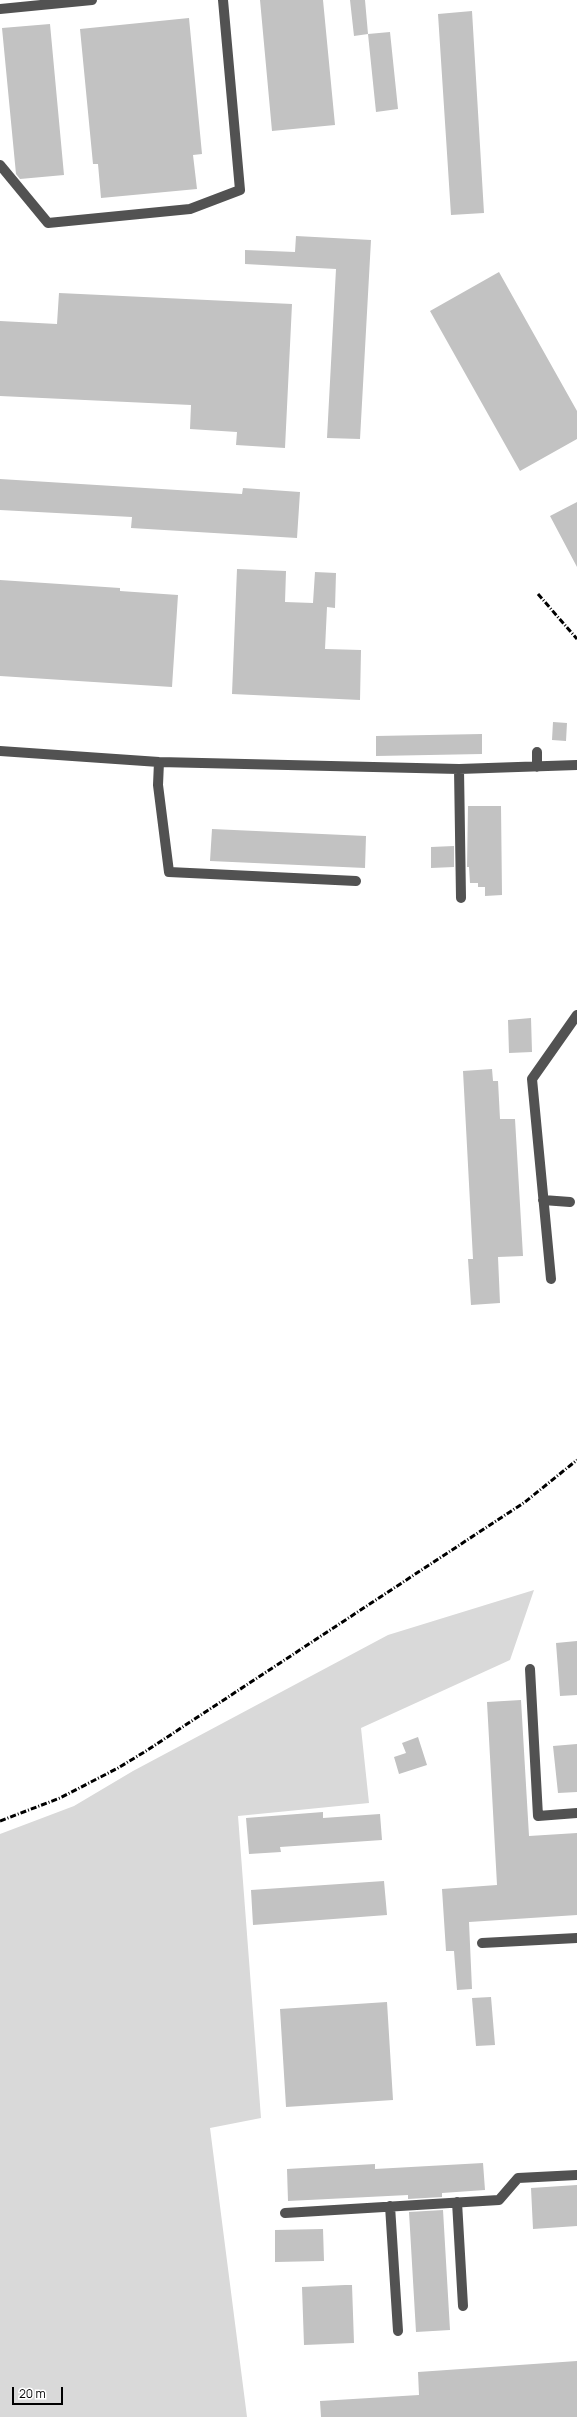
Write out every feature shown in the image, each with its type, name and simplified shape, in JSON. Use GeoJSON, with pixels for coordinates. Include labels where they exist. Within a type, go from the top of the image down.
{"type":"FeatureCollection","features":[{"type":"Feature","properties":{"kind":"street"},"geometry":{"type":"LineString","coordinates":[[0,9],[65,1],[92,0]]}},
{"type":"Feature","properties":{"kind":"street"},"geometry":{"type":"LineString","coordinates":[[0,165],[48,223],[190,210],[240,190],[223,0]]}},
{"type":"Feature","properties":{"kind":"street"},"geometry":{"type":"LineString","coordinates":[[0,751],[159,762],[459,769],[577,765]]}},
{"type":"Feature","properties":{"kind":"street"},"geometry":{"type":"LineString","coordinates":[[537,752],[537,767]]}},
{"type":"Feature","properties":{"kind":"street"},"geometry":{"type":"LineString","coordinates":[[159,762],[158,785],[169,872],[356,881]]}},
{"type":"Feature","properties":{"kind":"street"},"geometry":{"type":"LineString","coordinates":[[459,769],[461,898]]}},
{"type":"Feature","properties":{"kind":"street"},"geometry":{"type":"LineString","coordinates":[[551,1278],[532,1079],[577,1015]]}},
{"type":"Feature","properties":{"kind":"street"},"geometry":{"type":"LineString","coordinates":[[543,1200],[570,1202]]}},
{"type":"Feature","properties":{"kind":"street"},"geometry":{"type":"LineString","coordinates":[[530,1669],[538,1816],[577,1814]]}},
{"type":"Feature","properties":{"kind":"street"},"geometry":{"type":"LineString","coordinates":[[482,1943],[577,1938]]}},
{"type":"Feature","properties":{"kind":"street"},"geometry":{"type":"LineString","coordinates":[[285,2213],[499,2200],[518,2178],[577,2174]]}},
{"type":"Feature","properties":{"kind":"street"},"geometry":{"type":"LineString","coordinates":[[457,2202],[463,2306]]}},
{"type":"Feature","properties":{"kind":"street"},"geometry":{"type":"LineString","coordinates":[[390,2206],[398,2331]]}},
{"type":"Feature","properties":{"kind":"shaded area"},"geometry":{"type":"Polygon","coordinates":[[[534,1590],[510,1660],[361,1728],[369,1803],[238,1816],[261,2118],[210,2128],[247,2417],[0,2417],[0,1834],[74,1806],[133,1771],[388,1635],[534,1590]]]}},
{"type":"Feature","properties":{"kind":"building"},"geometry":{"type":"Polygon","coordinates":[[[260,0],[323,0],[335,125],[272,131],[260,0]]]}},
{"type":"Feature","properties":{"kind":"building"},"geometry":{"type":"Polygon","coordinates":[[[350,0],[365,0],[368,34],[354,36],[350,0]]]}},
{"type":"Feature","properties":{"kind":"building"},"geometry":{"type":"Polygon","coordinates":[[[472,11],[484,213],[451,215],[438,14],[472,11]]]}},
{"type":"Feature","properties":{"kind":"building"},"geometry":{"type":"Polygon","coordinates":[[[189,18],[202,154],[193,155],[197,189],[101,198],[98,164],[93,164],[80,29],[189,18]]]}},
{"type":"Feature","properties":{"kind":"building"},"geometry":{"type":"Polygon","coordinates":[[[50,24],[64,175],[20,179],[16,174],[2,28],[50,24]]]}},
{"type":"Feature","properties":{"kind":"building"},"geometry":{"type":"Polygon","coordinates":[[[390,32],[398,109],[376,112],[368,34],[390,32]]]}},
{"type":"Feature","properties":{"kind":"building"},"geometry":{"type":"Polygon","coordinates":[[[296,236],[371,240],[360,439],[327,438],[336,269],[245,264],[245,250],[295,252],[296,236]]]}},
{"type":"Feature","properties":{"kind":"building"},"geometry":{"type":"Polygon","coordinates":[[[499,272],[577,411],[577,439],[520,471],[430,311],[499,272]]]}},
{"type":"Feature","properties":{"kind":"building"},"geometry":{"type":"Polygon","coordinates":[[[59,293],[292,304],[285,448],[236,445],[237,432],[190,429],[191,405],[0,396],[0,321],[57,324],[59,293]]]}},
{"type":"Feature","properties":{"kind":"building"},"geometry":{"type":"Polygon","coordinates":[[[0,479],[242,494],[243,488],[300,492],[297,538],[131,528],[132,517],[0,510],[0,479]]]}},
{"type":"Feature","properties":{"kind":"building"},"geometry":{"type":"Polygon","coordinates":[[[577,502],[577,567],[550,516],[577,502]]]}},
{"type":"Feature","properties":{"kind":"building"},"geometry":{"type":"Polygon","coordinates":[[[237,569],[286,571],[285,602],[313,603],[315,572],[336,573],[335,608],[327,607],[325,649],[361,650],[360,700],[232,694],[237,569]]]}},
{"type":"Feature","properties":{"kind":"building"},"geometry":{"type":"Polygon","coordinates":[[[0,580],[120,588],[120,591],[178,595],[172,687],[0,676],[0,580]]]}},
{"type":"Feature","properties":{"kind":"building"},"geometry":{"type":"Polygon","coordinates":[[[553,722],[567,723],[566,741],[552,740],[553,722]]]}},
{"type":"Feature","properties":{"kind":"building"},"geometry":{"type":"Polygon","coordinates":[[[482,734],[482,754],[376,756],[376,736],[482,734]]]}},
{"type":"Feature","properties":{"kind":"building"},"geometry":{"type":"Polygon","coordinates":[[[468,806],[501,806],[502,895],[485,896],[485,887],[478,887],[478,883],[470,883],[469,867],[467,867],[468,806]]]}},
{"type":"Feature","properties":{"kind":"building"},"geometry":{"type":"Polygon","coordinates":[[[212,829],[366,836],[365,868],[210,861],[212,829]]]}},
{"type":"Feature","properties":{"kind":"building"},"geometry":{"type":"Polygon","coordinates":[[[454,846],[454,867],[431,868],[431,847],[454,846]]]}},
{"type":"Feature","properties":{"kind":"building"},"geometry":{"type":"Polygon","coordinates":[[[531,1018],[532,1052],[509,1053],[508,1020],[531,1018]]]}},
{"type":"Feature","properties":{"kind":"building"},"geometry":{"type":"Polygon","coordinates":[[[492,1069],[493,1081],[498,1081],[500,1119],[515,1119],[523,1256],[498,1257],[500,1303],[471,1305],[468,1259],[473,1259],[463,1071],[492,1069]]]}},
{"type":"Feature","properties":{"kind":"building"},"geometry":{"type":"Polygon","coordinates":[[[577,1641],[577,1695],[560,1696],[556,1643],[577,1641]]]}},
{"type":"Feature","properties":{"kind":"building"},"geometry":{"type":"Polygon","coordinates":[[[521,1700],[529,1836],[577,1833],[577,1915],[469,1922],[472,1989],[457,1990],[454,1951],[446,1951],[442,1889],[497,1885],[487,1702],[521,1700]]]}},
{"type":"Feature","properties":{"kind":"building"},"geometry":{"type":"Polygon","coordinates":[[[418,1737],[427,1765],[399,1774],[394,1757],[406,1753],[402,1743],[418,1737]]]}},
{"type":"Feature","properties":{"kind":"building"},"geometry":{"type":"Polygon","coordinates":[[[577,1744],[577,1792],[558,1793],[553,1746],[577,1744]]]}},
{"type":"Feature","properties":{"kind":"building"},"geometry":{"type":"Polygon","coordinates":[[[323,1812],[323,1818],[380,1814],[382,1840],[280,1847],[281,1852],[249,1854],[246,1818],[323,1812]]]}},
{"type":"Feature","properties":{"kind":"building"},"geometry":{"type":"Polygon","coordinates":[[[384,1881],[387,1915],[253,1925],[251,1890],[384,1881]]]}},
{"type":"Feature","properties":{"kind":"building"},"geometry":{"type":"Polygon","coordinates":[[[491,1997],[495,2045],[476,2046],[472,1998],[491,1997]]]}},
{"type":"Feature","properties":{"kind":"building"},"geometry":{"type":"Polygon","coordinates":[[[387,2002],[393,2100],[286,2107],[280,2009],[387,2002]]]}},
{"type":"Feature","properties":{"kind":"building"},"geometry":{"type":"Polygon","coordinates":[[[483,2163],[485,2190],[442,2193],[442,2197],[408,2199],[408,2195],[288,2201],[287,2169],[375,2164],[375,2169],[483,2163]]]}},
{"type":"Feature","properties":{"kind":"building"},"geometry":{"type":"Polygon","coordinates":[[[577,2185],[577,2226],[533,2229],[531,2188],[577,2185]]]}},
{"type":"Feature","properties":{"kind":"building"},"geometry":{"type":"Polygon","coordinates":[[[443,2210],[450,2330],[416,2332],[409,2212],[443,2210]]]}},
{"type":"Feature","properties":{"kind":"building"},"geometry":{"type":"Polygon","coordinates":[[[323,2229],[324,2261],[275,2262],[275,2230],[323,2229]]]}},
{"type":"Feature","properties":{"kind":"building"},"geometry":{"type":"Polygon","coordinates":[[[352,2285],[354,2343],[304,2345],[302,2287],[352,2285]]]}},
{"type":"Feature","properties":{"kind":"building"},"geometry":{"type":"Polygon","coordinates":[[[577,2361],[577,2417],[321,2417],[320,2401],[419,2395],[418,2372],[577,2361]]]}},
{"type":"Feature","properties":{"kind":"railway"},"geometry":{"type":"LineString","coordinates":[[538,594],[577,639]]}},
{"type":"Feature","properties":{"kind":"railway"},"geometry":{"type":"LineString","coordinates":[[0,1821],[60,1798],[118,1768],[146,1751],[525,1502],[577,1460]]}}]}
